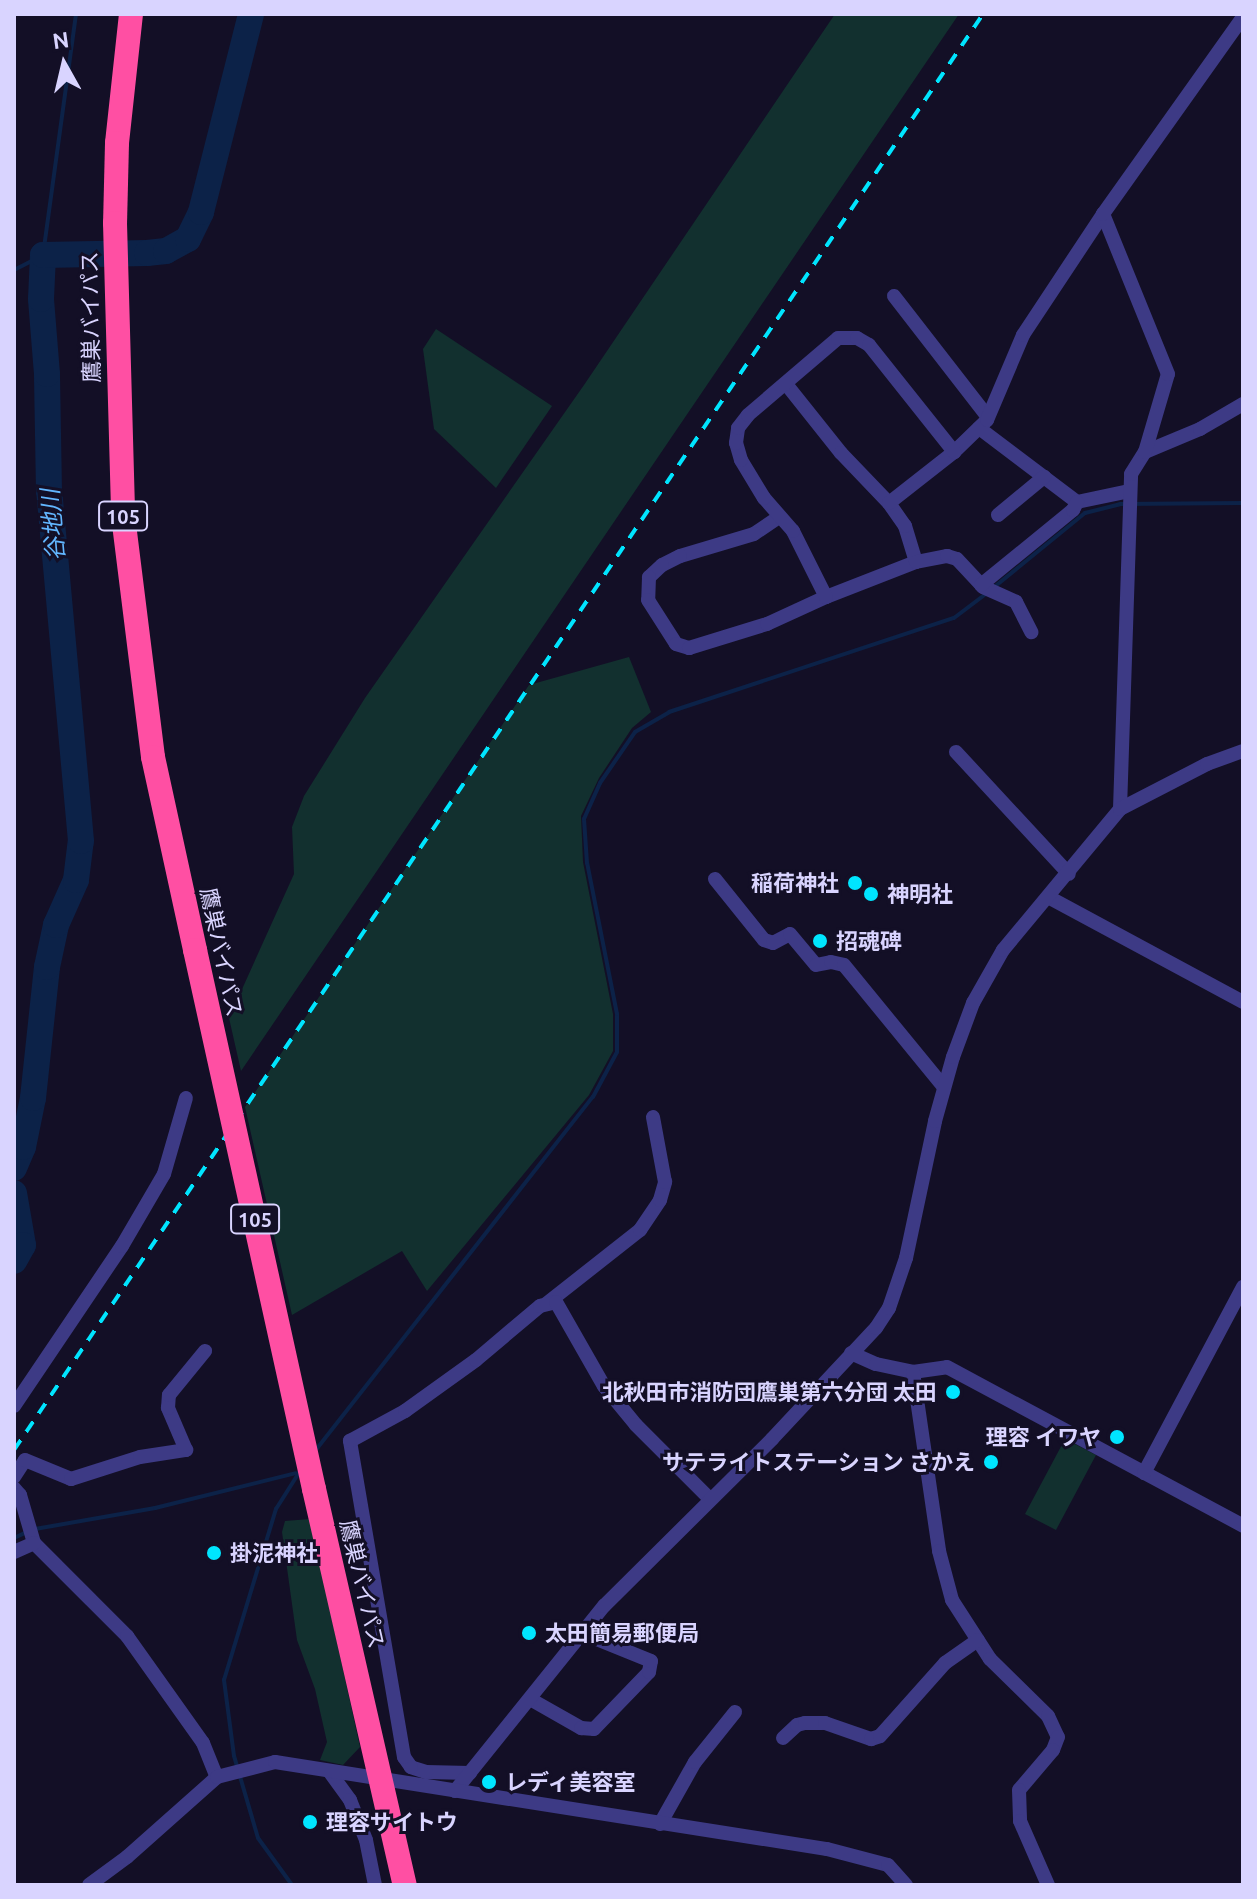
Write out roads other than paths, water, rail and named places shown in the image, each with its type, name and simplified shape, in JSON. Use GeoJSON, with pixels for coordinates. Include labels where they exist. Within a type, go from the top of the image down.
{"type":"FeatureCollection","features":[{"type":"Feature","properties":{"kind":"highway","name":"鷹巣バイパス"},"geometry":{"type":"LineString","coordinates":[[131,14],[117,143],[115,223],[123,516],[153,757],[314,1489],[384,1781],[405,1885]]}},
{"type":"Feature","properties":{"kind":"street"},"geometry":{"type":"LineString","coordinates":[[889,503],[954,452],[984,422],[1023,335],[1103,214],[1243,17]]}},
{"type":"Feature","properties":{"kind":"street"},"geometry":{"type":"LineString","coordinates":[[1103,214],[1168,374],[1145,452],[1131,474],[1120,809]]}},
{"type":"Feature","properties":{"kind":"street"},"geometry":{"type":"LineString","coordinates":[[894,296],[984,422],[1044,477],[1077,502],[1130,501]]}},
{"type":"Feature","properties":{"kind":"street"},"geometry":{"type":"LineString","coordinates":[[826,597],[804,551],[741,460],[736,443],[738,428],[748,415],[838,338],[857,338],[869,345],[954,452]]}},
{"type":"Feature","properties":{"kind":"street"},"geometry":{"type":"LineString","coordinates":[[786,384],[841,453],[889,503],[905,526],[916,562]]}},
{"type":"Feature","properties":{"kind":"street"},"geometry":{"type":"LineString","coordinates":[[1145,452],[1200,429],[1243,404]]}},
{"type":"Feature","properties":{"kind":"street"},"geometry":{"type":"LineString","coordinates":[[998,515],[1044,477]]}},
{"type":"Feature","properties":{"kind":"street"},"geometry":{"type":"LineString","coordinates":[[987,588],[1073,510],[1077,502]]}},
{"type":"Feature","properties":{"kind":"street"},"geometry":{"type":"LineString","coordinates":[[779,517],[754,534],[662,565],[649,577],[648,600],[676,644],[689,648],[767,624],[916,562],[947,556],[957,559],[987,588],[1016,602],[1031,632]]}},
{"type":"Feature","properties":{"kind":"street"},"geometry":{"type":"LineString","coordinates":[[455,1791],[604,1606],[709,1498],[772,1439],[876,1328],[893,1297],[906,1258],[944,1087],[973,1003],[1003,950],[1050,898],[1120,809],[1207,764],[1243,751]]}},
{"type":"Feature","properties":{"kind":"street"},"geometry":{"type":"LineString","coordinates":[[956,752],[1069,874]]}},
{"type":"Feature","properties":{"kind":"street"},"geometry":{"type":"LineString","coordinates":[[715,879],[764,940],[773,943],[790,934],[816,965],[831,962],[844,965],[944,1087]]}},
{"type":"Feature","properties":{"kind":"street"},"geometry":{"type":"LineString","coordinates":[[1050,898],[1243,1002]]}},
{"type":"Feature","properties":{"kind":"street"},"geometry":{"type":"LineString","coordinates":[[14,1406],[122,1246],[164,1174],[186,1098]]}},
{"type":"Feature","properties":{"kind":"street"},"geometry":{"type":"LineString","coordinates":[[470,1773],[426,1772],[411,1767],[404,1757],[350,1441],[405,1411],[640,1230],[660,1200],[665,1182],[653,1117]]}},
{"type":"Feature","properties":{"kind":"street"},"geometry":{"type":"LineString","coordinates":[[1144,1473],[1243,1287]]}},
{"type":"Feature","properties":{"kind":"street"},"geometry":{"type":"LineString","coordinates":[[546,1304],[556,1302],[604,1386],[636,1425],[709,1498]]}},
{"type":"Feature","properties":{"kind":"street"},"geometry":{"type":"LineString","coordinates":[[14,1477],[25,1460],[71,1479],[140,1457],[186,1450],[168,1408],[169,1395],[205,1351]]}},
{"type":"Feature","properties":{"kind":"street"},"geometry":{"type":"LineString","coordinates":[[851,1353],[876,1364],[913,1372],[947,1367],[1243,1526]]}},
{"type":"Feature","properties":{"kind":"street"},"geometry":{"type":"LineString","coordinates":[[913,1372],[939,1551],[952,1600],[990,1659],[1048,1716],[1058,1737],[1053,1750],[1019,1790],[1020,1821],[1048,1885]]}},
{"type":"Feature","properties":{"kind":"street"},"geometry":{"type":"LineString","coordinates":[[14,1488],[33,1541],[127,1636],[203,1743],[217,1777]]}},
{"type":"Feature","properties":{"kind":"street"},"geometry":{"type":"LineString","coordinates":[[14,1552],[33,1541]]}},
{"type":"Feature","properties":{"kind":"street"},"geometry":{"type":"LineString","coordinates":[[530,1699],[581,1728],[594,1729],[649,1672],[651,1661],[582,1633]]}},
{"type":"Feature","properties":{"kind":"street"},"geometry":{"type":"LineString","coordinates":[[783,1738],[797,1725],[805,1723],[825,1723],[871,1739],[880,1736],[945,1663],[978,1640]]}},
{"type":"Feature","properties":{"kind":"street"},"geometry":{"type":"LineString","coordinates":[[660,1824],[695,1762],[735,1712]]}},
{"type":"Feature","properties":{"kind":"street"},"geometry":{"type":"LineString","coordinates":[[89,1885],[138,1848],[217,1777],[275,1762],[869,1858],[888,1865],[906,1885]]}},
{"type":"Feature","properties":{"kind":"street"},"geometry":{"type":"LineString","coordinates":[[329,1771],[350,1800],[366,1840],[375,1885]]}},
{"type":"Feature","properties":{"kind":"waterway"},"geometry":{"type":"LineString","coordinates":[[14,270],[43,255],[76,14]]}},
{"type":"Feature","properties":{"kind":"waterway","name":"谷地川"},"geometry":{"type":"LineString","coordinates":[[14,1168],[23,1147],[33,1098],[47,967],[56,925],[76,880],[81,841],[49,491],[47,374],[41,299],[43,255],[166,251],[188,239],[201,212],[251,14]]}},
{"type":"Feature","properties":{"kind":"waterway"},"geometry":{"type":"LineString","coordinates":[[993,588],[1085,513],[1120,504],[1243,503]]}},
{"type":"Feature","properties":{"kind":"waterway"},"geometry":{"type":"LineString","coordinates":[[315,1451],[593,1097],[617,1052],[617,1014],[587,863],[584,819],[600,783],[635,732],[669,712],[954,618],[987,593]]}},
{"type":"Feature","properties":{"kind":"waterway","name":"谷地川"},"geometry":{"type":"LineString","coordinates":[[14,1193],[23,1245],[14,1261]]}},
{"type":"Feature","properties":{"kind":"waterway"},"geometry":{"type":"LineString","coordinates":[[292,1885],[258,1838],[234,1756],[224,1680],[276,1509],[300,1471]]}},
{"type":"Feature","properties":{"kind":"waterway"},"geometry":{"type":"LineString","coordinates":[[35,1529],[155,1508],[296,1473]]}},
{"type":"Feature","properties":{"kind":"waterway"},"geometry":{"type":"LineString","coordinates":[[14,1538],[27,1532]]}},
{"type":"Feature","properties":{"kind":"railway"},"geometry":{"type":"LineString","coordinates":[[14,1450],[983,14]]}},
{"type":"Feature","properties":{"kind":"place","name":"稲荷神社"},"geometry":{"type":"Point","coordinates":[855,883]}},
{"type":"Feature","properties":{"kind":"place","name":"神明社"},"geometry":{"type":"Point","coordinates":[871,894]}},
{"type":"Feature","properties":{"kind":"place","name":"招魂碑"},"geometry":{"type":"Point","coordinates":[820,941]}},
{"type":"Feature","properties":{"kind":"place","name":"北秋田市消防団鷹巣第六分団 太田"},"geometry":{"type":"Point","coordinates":[953,1392]}},
{"type":"Feature","properties":{"kind":"place","name":"理容 イワヤ"},"geometry":{"type":"Point","coordinates":[1117,1437]}},
{"type":"Feature","properties":{"kind":"place","name":"サテライトステーション さかえ"},"geometry":{"type":"Point","coordinates":[991,1462]}},
{"type":"Feature","properties":{"kind":"place","name":"掛泥神社"},"geometry":{"type":"Point","coordinates":[214,1553]}},
{"type":"Feature","properties":{"kind":"place","name":"太田簡易郵便局"},"geometry":{"type":"Point","coordinates":[529,1633]}},
{"type":"Feature","properties":{"kind":"place","name":"レディ美容室"},"geometry":{"type":"Point","coordinates":[489,1782]}},
{"type":"Feature","properties":{"kind":"place","name":"理容サイトウ"},"geometry":{"type":"Point","coordinates":[310,1822]}}]}
